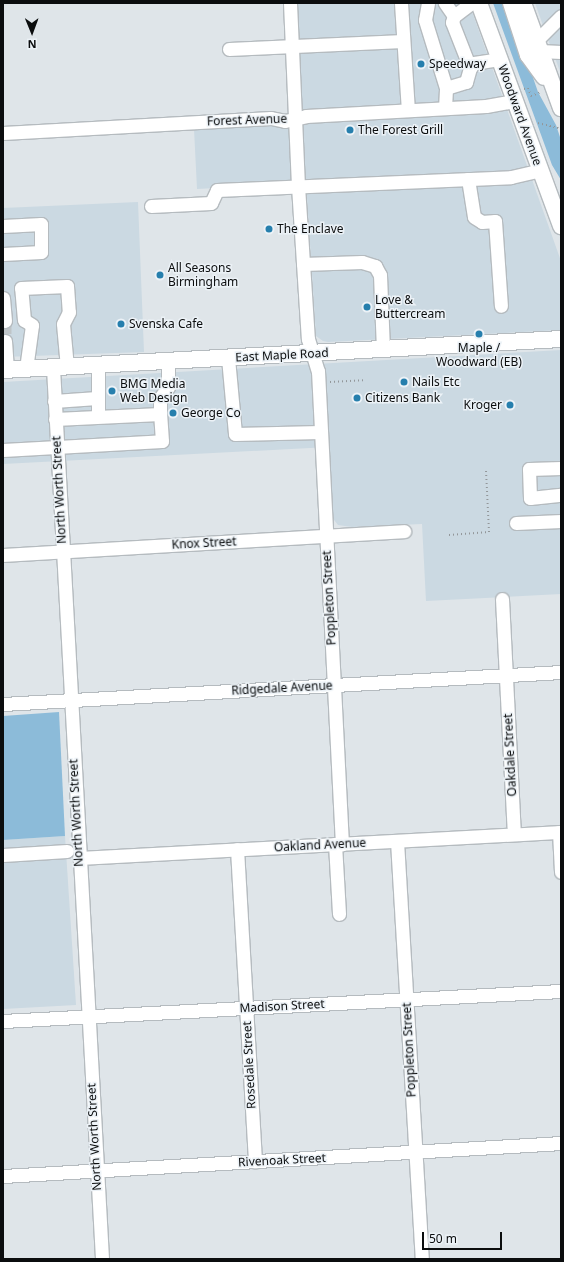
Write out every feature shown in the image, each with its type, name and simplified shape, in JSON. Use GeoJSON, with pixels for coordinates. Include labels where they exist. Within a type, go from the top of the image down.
{"type":"FeatureCollection","features":[{"type":"Feature","properties":{"kind":"main road","name":"Woodward Avenue"},"geometry":{"type":"LineString","coordinates":[[479,3],[500,59],[520,95],[542,172],[561,226]]}},
{"type":"Feature","properties":{"kind":"main road"},"geometry":{"type":"LineString","coordinates":[[510,3],[528,55],[555,99]]}},
{"type":"Feature","properties":{"kind":"main road"},"geometry":{"type":"LineString","coordinates":[[523,3],[555,99]]}},
{"type":"Feature","properties":{"kind":"main road"},"geometry":{"type":"LineString","coordinates":[[542,172],[561,191]]}},
{"type":"Feature","properties":{"kind":"main road","name":"East Maple Road"},"geometry":{"type":"LineString","coordinates":[[5,370],[561,340]]}},
{"type":"Feature","properties":{"kind":"street","name":"Poppleton Street"},"geometry":{"type":"LineString","coordinates":[[290,3],[298,186],[308,339],[318,371],[334,685],[339,844],[339,914]]}},
{"type":"Feature","properties":{"kind":"street"},"geometry":{"type":"LineString","coordinates":[[401,3],[408,110]]}},
{"type":"Feature","properties":{"kind":"street"},"geometry":{"type":"LineString","coordinates":[[428,3],[425,20],[446,88],[445,108]]}},
{"type":"Feature","properties":{"kind":"street"},"geometry":{"type":"LineString","coordinates":[[446,3],[454,16]]}},
{"type":"Feature","properties":{"kind":"street"},"geometry":{"type":"LineString","coordinates":[[470,3],[454,16],[452,22],[470,68]]}},
{"type":"Feature","properties":{"kind":"street"},"geometry":{"type":"LineString","coordinates":[[561,16],[538,46],[561,52]]}},
{"type":"Feature","properties":{"kind":"street"},"geometry":{"type":"LineString","coordinates":[[229,49],[404,42]]}},
{"type":"Feature","properties":{"kind":"street"},"geometry":{"type":"LineString","coordinates":[[446,88],[466,82],[470,68],[474,63],[500,59]]}},
{"type":"Feature","properties":{"kind":"street","name":"Forest Avenue"},"geometry":{"type":"LineString","coordinates":[[3,133],[271,118],[280,121],[295,117],[445,108],[520,95]]}},
{"type":"Feature","properties":{"kind":"street"},"geometry":{"type":"LineString","coordinates":[[151,206],[211,203],[217,190],[511,176],[542,172]]}},
{"type":"Feature","properties":{"kind":"street"},"geometry":{"type":"LineString","coordinates":[[468,178],[474,217],[482,222],[495,222],[501,306]]}},
{"type":"Feature","properties":{"kind":"street"},"geometry":{"type":"LineString","coordinates":[[3,226],[41,224],[41,252],[3,254]]}},
{"type":"Feature","properties":{"kind":"street"},"geometry":{"type":"LineString","coordinates":[[303,264],[362,262],[375,266],[380,275],[384,349]]}},
{"type":"Feature","properties":{"kind":"street","name":"North Worth Street"},"geometry":{"type":"LineString","coordinates":[[26,369],[32,325],[24,320],[21,288],[67,286],[69,312],[63,324],[60,367],[54,401],[102,1259]]}},
{"type":"Feature","properties":{"kind":"street"},"geometry":{"type":"LineString","coordinates":[[3,298],[5,321]]}},
{"type":"Feature","properties":{"kind":"street"},"geometry":{"type":"LineString","coordinates":[[5,341],[5,370]]}},
{"type":"Feature","properties":{"kind":"street"},"geometry":{"type":"LineString","coordinates":[[228,358],[235,434],[320,432]]}},
{"type":"Feature","properties":{"kind":"street"},"geometry":{"type":"LineString","coordinates":[[3,450],[162,441],[160,398],[168,387],[168,361]]}},
{"type":"Feature","properties":{"kind":"street"},"geometry":{"type":"LineString","coordinates":[[98,365],[98,416]]}},
{"type":"Feature","properties":{"kind":"street"},"geometry":{"type":"LineString","coordinates":[[54,401],[97,398]]}},
{"type":"Feature","properties":{"kind":"street"},"geometry":{"type":"LineString","coordinates":[[55,418],[160,414]]}},
{"type":"Feature","properties":{"kind":"street"},"geometry":{"type":"LineString","coordinates":[[561,468],[529,469],[530,498],[561,496]]}},
{"type":"Feature","properties":{"kind":"street"},"geometry":{"type":"LineString","coordinates":[[516,523],[561,521]]}},
{"type":"Feature","properties":{"kind":"street","name":"Knox Street"},"geometry":{"type":"LineString","coordinates":[[3,555],[404,530]]}},
{"type":"Feature","properties":{"kind":"street","name":"Oakdale Street"},"geometry":{"type":"LineString","coordinates":[[502,599],[514,834]]}},
{"type":"Feature","properties":{"kind":"street","name":"Ridgedale Avenue"},"geometry":{"type":"LineString","coordinates":[[3,704],[561,672]]}},
{"type":"Feature","properties":{"kind":"street"},"geometry":{"type":"LineString","coordinates":[[560,832],[561,872]]}},
{"type":"Feature","properties":{"kind":"street","name":"Oakland Avenue"},"geometry":{"type":"LineString","coordinates":[[79,858],[560,832]]}},
{"type":"Feature","properties":{"kind":"street","name":"Poppleton Street"},"geometry":{"type":"LineString","coordinates":[[397,841],[422,1259]]}},
{"type":"Feature","properties":{"kind":"street","name":"Rosedale Street"},"geometry":{"type":"LineString","coordinates":[[237,850],[255,1161]]}},
{"type":"Feature","properties":{"kind":"street"},"geometry":{"type":"LineString","coordinates":[[3,855],[67,851]]}},
{"type":"Feature","properties":{"kind":"street","name":"Madison Street"},"geometry":{"type":"LineString","coordinates":[[3,1021],[561,990]]}},
{"type":"Feature","properties":{"kind":"street","name":"Rivenoak Street"},"geometry":{"type":"LineString","coordinates":[[3,1176],[561,1143]]}},
{"type":"Feature","properties":{"kind":"path"},"geometry":{"type":"LineString","coordinates":[[520,95],[528,88],[530,96],[555,99]]}},
{"type":"Feature","properties":{"kind":"path"},"geometry":{"type":"LineString","coordinates":[[536,123],[558,128]]}},
{"type":"Feature","properties":{"kind":"path"},"geometry":{"type":"LineString","coordinates":[[330,382],[363,380]]}},
{"type":"Feature","properties":{"kind":"path"},"geometry":{"type":"LineString","coordinates":[[449,535],[489,532],[486,470]]}},
{"type":"Feature","properties":{"kind":"shaded area"},"geometry":{"type":"Polygon","coordinates":[[[295,3],[469,3],[561,261],[561,330],[328,342],[323,341],[316,336],[306,183],[197,189],[194,129],[301,124],[295,3]]]}},
{"type":"Feature","properties":{"kind":"shaded area"},"geometry":{"type":"Polygon","coordinates":[[[493,3],[507,3],[538,92],[556,125],[561,140],[561,180],[552,165],[493,3]]]}},
{"type":"Feature","properties":{"kind":"shaded area"},"geometry":{"type":"Polygon","coordinates":[[[535,3],[561,3],[561,74],[546,34],[535,3]]]}},
{"type":"Feature","properties":{"kind":"shaded area"},"geometry":{"type":"Polygon","coordinates":[[[138,202],[144,352],[3,357],[3,208],[138,202]]]}},
{"type":"Feature","properties":{"kind":"shaded area"},"geometry":{"type":"Polygon","coordinates":[[[561,350],[561,594],[426,601],[422,524],[352,527],[338,525],[331,516],[327,460],[329,447],[3,464],[3,382],[561,350]]]}},
{"type":"Feature","properties":{"kind":"shaded area"},"geometry":{"type":"Polygon","coordinates":[[[59,712],[65,836],[3,840],[3,716],[59,712]]]}},
{"type":"Feature","properties":{"kind":"shaded area"},"geometry":{"type":"Polygon","coordinates":[[[65,836],[76,1005],[3,1009],[3,840],[65,836]]]}},
{"type":"Feature","properties":{"kind":"tunnel"},"geometry":{"type":"LineString","coordinates":[[5,321],[5,341]]}},
{"type":"Feature","properties":{"kind":"place","name":"Speedway"},"geometry":{"type":"Point","coordinates":[421,64]}},
{"type":"Feature","properties":{"kind":"place","name":"The Forest Grill"},"geometry":{"type":"Point","coordinates":[350,130]}},
{"type":"Feature","properties":{"kind":"place","name":"The Enclave"},"geometry":{"type":"Point","coordinates":[269,229]}},
{"type":"Feature","properties":{"kind":"place","name":"All Seasons Birmingham"},"geometry":{"type":"Point","coordinates":[160,275]}},
{"type":"Feature","properties":{"kind":"place","name":"Love & Buttercream"},"geometry":{"type":"Point","coordinates":[367,307]}},
{"type":"Feature","properties":{"kind":"place","name":"Svenska Cafe"},"geometry":{"type":"Point","coordinates":[121,324]}},
{"type":"Feature","properties":{"kind":"place","name":"Maple / Woodward (EB)"},"geometry":{"type":"Point","coordinates":[479,334]}},
{"type":"Feature","properties":{"kind":"place","name":"Nails Etc"},"geometry":{"type":"Point","coordinates":[404,382]}},
{"type":"Feature","properties":{"kind":"place","name":"BMG Media Web Design"},"geometry":{"type":"Point","coordinates":[112,391]}},
{"type":"Feature","properties":{"kind":"place","name":"Citizens Bank"},"geometry":{"type":"Point","coordinates":[357,398]}},
{"type":"Feature","properties":{"kind":"place","name":"Kroger"},"geometry":{"type":"Point","coordinates":[510,405]}},
{"type":"Feature","properties":{"kind":"place","name":"George Co"},"geometry":{"type":"Point","coordinates":[173,413]}}]}
